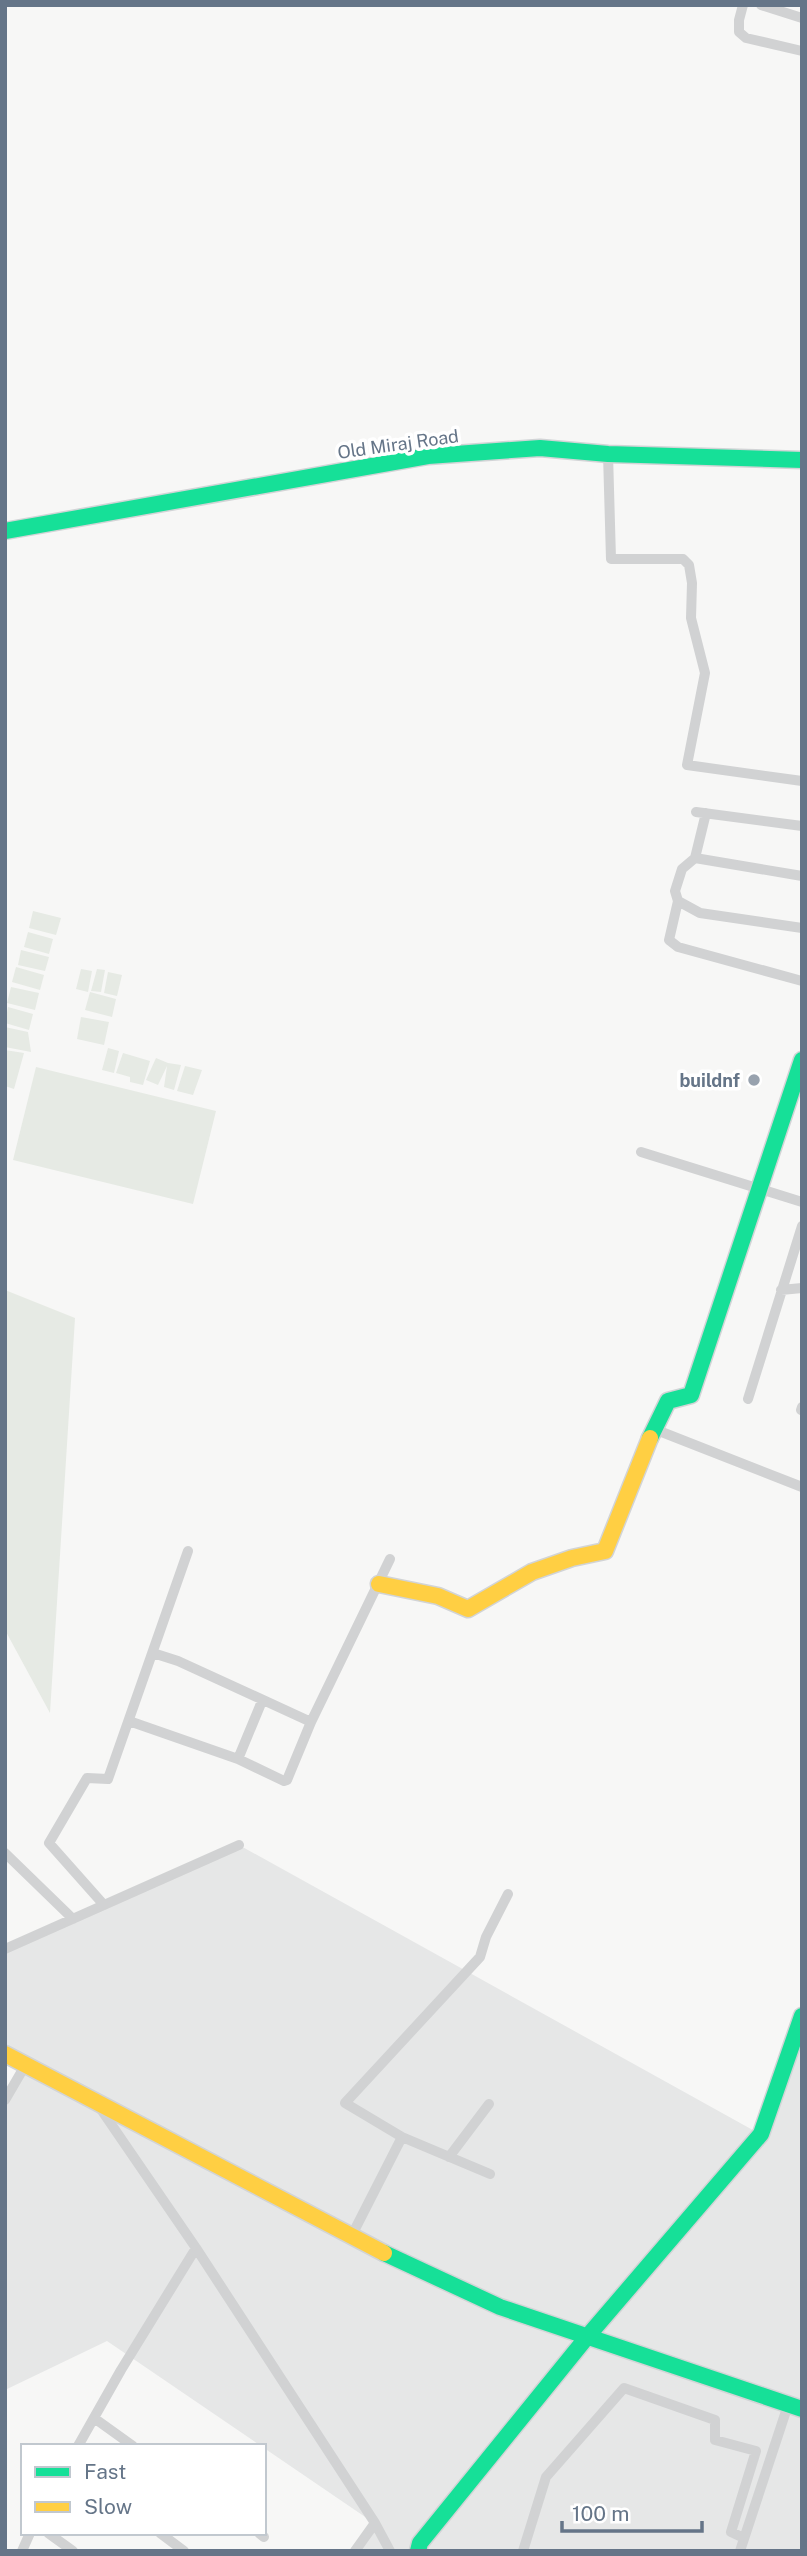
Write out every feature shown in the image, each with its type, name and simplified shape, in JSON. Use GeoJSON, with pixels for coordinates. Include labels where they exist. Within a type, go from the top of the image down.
{"type":"FeatureCollection","features":[{"type":"Feature","properties":{"kind":"main road","name":"Old Miraj Road"},"geometry":{"type":"LineString","coordinates":[[5,531],[428,456],[540,448],[608,454],[802,460]]}},
{"type":"Feature","properties":{"kind":"main road"},"geometry":{"type":"LineString","coordinates":[[379,1584],[438,1596],[468,1609],[532,1572],[605,1550],[668,1401],[691,1395],[802,1060]]}},
{"type":"Feature","properties":{"kind":"main road"},"geometry":{"type":"LineString","coordinates":[[418,2551],[420,2543],[587,2337],[761,2134],[802,2016]]}},
{"type":"Feature","properties":{"kind":"main road"},"geometry":{"type":"LineString","coordinates":[[5,2054],[351,2237],[500,2308],[795,2407]]}},
{"type":"Feature","properties":{"kind":"street"},"geometry":{"type":"LineString","coordinates":[[743,5],[739,32],[746,38],[802,51]]}},
{"type":"Feature","properties":{"kind":"street"},"geometry":{"type":"LineString","coordinates":[[761,5],[802,18]]}},
{"type":"Feature","properties":{"kind":"street"},"geometry":{"type":"LineString","coordinates":[[608,454],[611,558],[683,559],[689,565],[692,583],[691,618],[705,673],[687,765],[802,781]]}},
{"type":"Feature","properties":{"kind":"street"},"geometry":{"type":"LineString","coordinates":[[802,825],[701,812],[695,858],[682,869],[675,891],[678,901],[668,940],[678,947],[802,981]]}},
{"type":"Feature","properties":{"kind":"street"},"geometry":{"type":"LineString","coordinates":[[695,858],[802,876]]}},
{"type":"Feature","properties":{"kind":"street"},"geometry":{"type":"LineString","coordinates":[[678,901],[700,913],[802,929]]}},
{"type":"Feature","properties":{"kind":"street"},"geometry":{"type":"LineString","coordinates":[[641,1152],[802,1202]]}},
{"type":"Feature","properties":{"kind":"street"},"geometry":{"type":"LineString","coordinates":[[748,1399],[802,1226]]}},
{"type":"Feature","properties":{"kind":"street"},"geometry":{"type":"LineString","coordinates":[[781,1290],[802,1288]]}},
{"type":"Feature","properties":{"kind":"street"},"geometry":{"type":"LineString","coordinates":[[654,1429],[802,1487]]}},
{"type":"Feature","properties":{"kind":"street"},"geometry":{"type":"LineString","coordinates":[[104,1905],[49,1843],[87,1778],[108,1779],[188,1551]]}},
{"type":"Feature","properties":{"kind":"street"},"geometry":{"type":"LineString","coordinates":[[129,1721],[238,1759],[284,1781],[288,1780],[311,1722],[390,1559]]}},
{"type":"Feature","properties":{"kind":"street"},"geometry":{"type":"LineString","coordinates":[[153,1653],[178,1661],[311,1722]]}},
{"type":"Feature","properties":{"kind":"street"},"geometry":{"type":"LineString","coordinates":[[238,1759],[262,1700]]}},
{"type":"Feature","properties":{"kind":"street"},"geometry":{"type":"LineString","coordinates":[[5,1949],[239,1845]]}},
{"type":"Feature","properties":{"kind":"street"},"geometry":{"type":"LineString","coordinates":[[5,1853],[73,1919]]}},
{"type":"Feature","properties":{"kind":"street"},"geometry":{"type":"LineString","coordinates":[[490,2174],[402,2137],[345,2103],[480,1957],[486,1937],[508,1894]]}},
{"type":"Feature","properties":{"kind":"street"},"geometry":{"type":"LineString","coordinates":[[5,2100],[26,2064]]}},
{"type":"Feature","properties":{"kind":"street"},"geometry":{"type":"LineString","coordinates":[[96,2101],[196,2248],[375,2523],[390,2551]]}},
{"type":"Feature","properties":{"kind":"street"},"geometry":{"type":"LineString","coordinates":[[449,2157],[489,2104]]}},
{"type":"Feature","properties":{"kind":"street"},"geometry":{"type":"LineString","coordinates":[[351,2237],[402,2137]]}},
{"type":"Feature","properties":{"kind":"street"},"geometry":{"type":"LineString","coordinates":[[79,2444],[196,2248]]}},
{"type":"Feature","properties":{"kind":"street"},"geometry":{"type":"LineString","coordinates":[[523,2551],[546,2477],[624,2388],[715,2420],[715,2440],[756,2451],[732,2532],[744,2538]]}},
{"type":"Feature","properties":{"kind":"street"},"geometry":{"type":"LineString","coordinates":[[740,2551],[795,2407]]}},
{"type":"Feature","properties":{"kind":"street"},"geometry":{"type":"LineString","coordinates":[[94,2418],[130,2444]]}},
{"type":"Feature","properties":{"kind":"street"},"geometry":{"type":"LineString","coordinates":[[355,2551],[375,2523]]}},
{"type":"Feature","properties":{"kind":"street"},"geometry":{"type":"LineString","coordinates":[[22,2551],[29,2535]]}},
{"type":"Feature","properties":{"kind":"street"},"geometry":{"type":"LineString","coordinates":[[51,2535],[73,2551]]}},
{"type":"Feature","properties":{"kind":"street"},"geometry":{"type":"LineString","coordinates":[[163,2535],[184,2551]]}},
{"type":"Feature","properties":{"kind":"shaded area"},"geometry":{"type":"Polygon","coordinates":[[[33,911],[61,918],[56,935],[29,928],[33,911]]]}},
{"type":"Feature","properties":{"kind":"shaded area"},"geometry":{"type":"Polygon","coordinates":[[[28,932],[53,939],[49,954],[24,947],[28,932]]]}},
{"type":"Feature","properties":{"kind":"shaded area"},"geometry":{"type":"Polygon","coordinates":[[[21,950],[49,957],[45,971],[18,965],[21,950]]]}},
{"type":"Feature","properties":{"kind":"shaded area"},"geometry":{"type":"Polygon","coordinates":[[[16,967],[44,975],[40,990],[12,982],[16,967]]]}},
{"type":"Feature","properties":{"kind":"shaded area"},"geometry":{"type":"Polygon","coordinates":[[[81,969],[92,971],[88,992],[76,989],[81,969]]]}},
{"type":"Feature","properties":{"kind":"shaded area"},"geometry":{"type":"Polygon","coordinates":[[[97,969],[105,970],[101,992],[91,991],[97,969]]]}},
{"type":"Feature","properties":{"kind":"shaded area"},"geometry":{"type":"Polygon","coordinates":[[[108,972],[122,975],[117,996],[104,993],[108,972]]]}},
{"type":"Feature","properties":{"kind":"shaded area"},"geometry":{"type":"Polygon","coordinates":[[[11,987],[39,993],[35,1010],[7,1003],[11,987]]]}},
{"type":"Feature","properties":{"kind":"shaded area"},"geometry":{"type":"Polygon","coordinates":[[[90,992],[116,999],[112,1017],[85,1010],[90,992]]]}},
{"type":"Feature","properties":{"kind":"shaded area"},"geometry":{"type":"Polygon","coordinates":[[[8,1007],[33,1014],[29,1030],[5,1023],[8,1007]]]}},
{"type":"Feature","properties":{"kind":"shaded area"},"geometry":{"type":"Polygon","coordinates":[[[81,1017],[109,1022],[104,1045],[77,1039],[81,1017]]]}},
{"type":"Feature","properties":{"kind":"shaded area"},"geometry":{"type":"Polygon","coordinates":[[[5,1027],[28,1032],[31,1052],[5,1047],[5,1027]]]}},
{"type":"Feature","properties":{"kind":"shaded area"},"geometry":{"type":"Polygon","coordinates":[[[108,1048],[119,1051],[114,1073],[102,1070],[108,1048]]]}},
{"type":"Feature","properties":{"kind":"shaded area"},"geometry":{"type":"Polygon","coordinates":[[[5,1050],[24,1053],[14,1089],[5,1086],[5,1050]]]}},
{"type":"Feature","properties":{"kind":"shaded area"},"geometry":{"type":"Polygon","coordinates":[[[123,1053],[150,1061],[143,1085],[130,1082],[130,1077],[116,1073],[123,1053]]]}},
{"type":"Feature","properties":{"kind":"shaded area"},"geometry":{"type":"Polygon","coordinates":[[[156,1058],[181,1065],[174,1090],[164,1087],[167,1066],[158,1085],[146,1080],[156,1058]]]}},
{"type":"Feature","properties":{"kind":"shaded area"},"geometry":{"type":"Polygon","coordinates":[[[185,1066],[202,1070],[193,1095],[177,1091],[185,1066]]]}},
{"type":"Feature","properties":{"kind":"shaded area"},"geometry":{"type":"Polygon","coordinates":[[[36,1067],[216,1111],[193,1204],[13,1160],[36,1067]]]}},
{"type":"Feature","properties":{"kind":"shaded area"},"geometry":{"type":"Polygon","coordinates":[[[5,1290],[75,1318],[50,1713],[5,1630],[5,1290]]]}},
{"type":"Feature","properties":{"kind":"shaded area"},"geometry":{"type":"Polygon","coordinates":[[[239,1845],[760,2134],[802,2016],[802,2551],[355,2551],[374,2523],[266,2449],[266,2444],[258,2444],[107,2341],[5,2390],[5,2100],[25,2065],[5,2054],[5,1949],[239,1845]]]}},
{"type":"Feature","properties":{"kind":"traffic: fast"},"geometry":{"type":"LineString","coordinates":[[5,531],[428,456],[540,448],[608,454],[802,460]]}},
{"type":"Feature","properties":{"kind":"traffic: fast"},"geometry":{"type":"LineString","coordinates":[[650,1438],[668,1401],[691,1395],[802,1060]]}},
{"type":"Feature","properties":{"kind":"traffic: fast"},"geometry":{"type":"LineString","coordinates":[[418,2551],[420,2543],[587,2337],[761,2134],[802,2016]]}},
{"type":"Feature","properties":{"kind":"traffic: fast"},"geometry":{"type":"LineString","coordinates":[[384,2253],[500,2307],[802,2409]]}},
{"type":"Feature","properties":{"kind":"traffic: slow"},"geometry":{"type":"LineString","coordinates":[[379,1584],[438,1596],[468,1609],[532,1572],[572,1558],[605,1551],[650,1438]]}},
{"type":"Feature","properties":{"kind":"traffic: slow"},"geometry":{"type":"LineString","coordinates":[[5,2054],[384,2253]]}},
{"type":"Feature","properties":{"kind":"place","name":"buildnf"},"geometry":{"type":"Point","coordinates":[754,1080]}}]}
